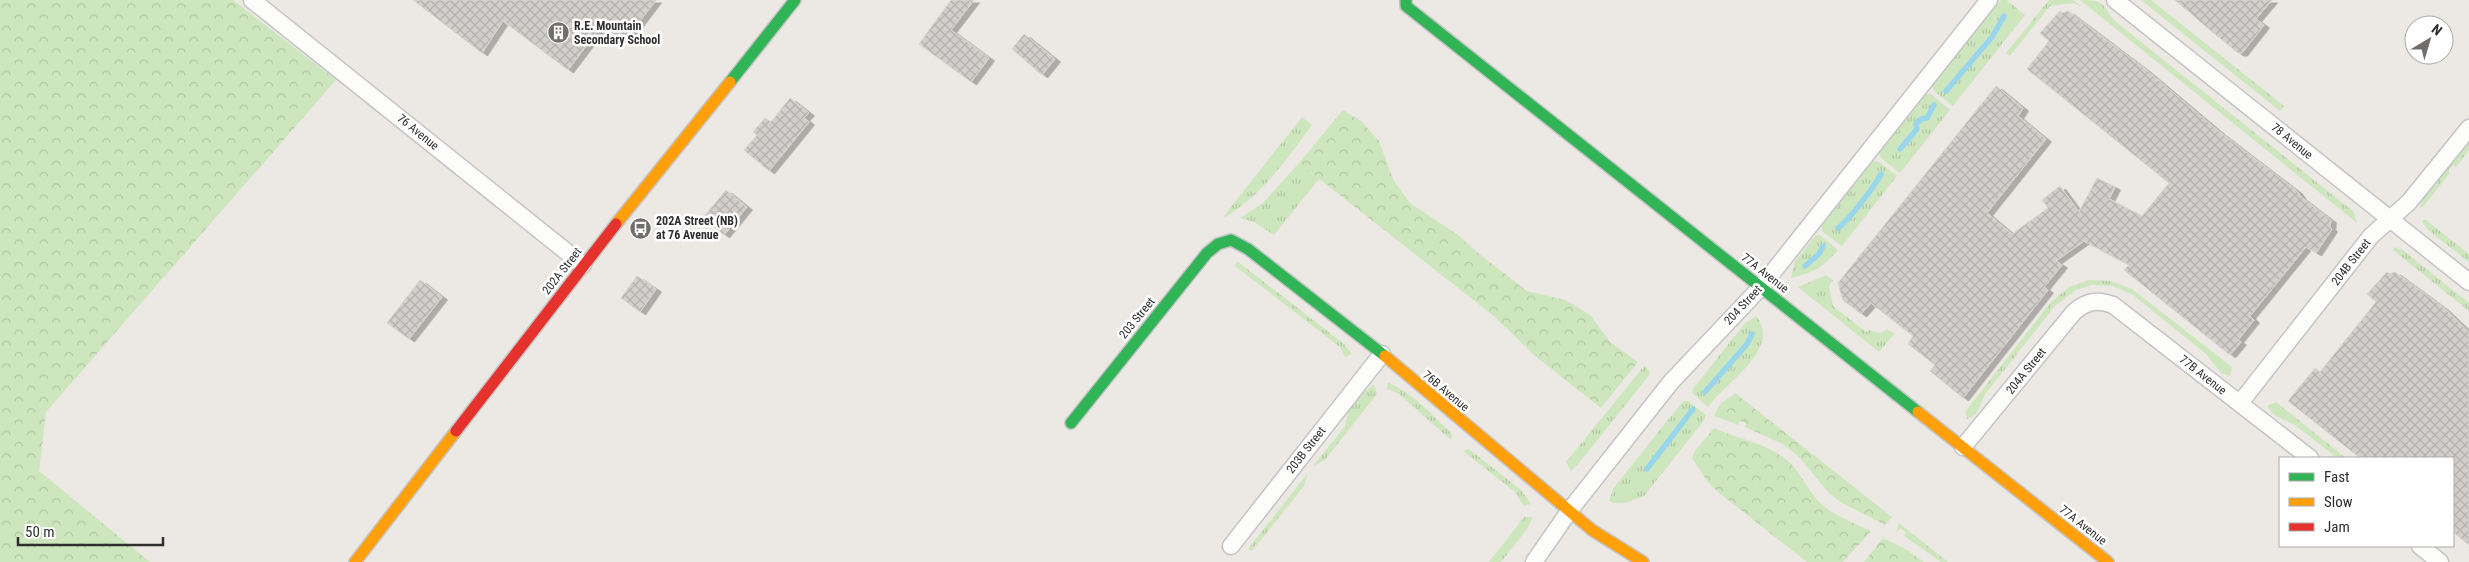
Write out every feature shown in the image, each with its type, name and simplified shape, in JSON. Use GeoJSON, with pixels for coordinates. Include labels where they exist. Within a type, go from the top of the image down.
{"type":"FeatureCollection","features":[{"type":"Feature","properties":{"kind":"street","name":"76 Avenue"},"geometry":{"type":"LineString","coordinates":[[252,0],[583,265]]}},
{"type":"Feature","properties":{"kind":"street","name":"202A Street"},"geometry":{"type":"LineString","coordinates":[[355,562],[583,265],[795,0]]}},
{"type":"Feature","properties":{"kind":"street","name":"204 Street"},"geometry":{"type":"LineString","coordinates":[[1534,562],[1570,510],[1671,382],[1761,287],[1989,0]]}},
{"type":"Feature","properties":{"kind":"street","name":"78 Avenue"},"geometry":{"type":"LineString","coordinates":[[2115,0],[2469,282]]}},
{"type":"Feature","properties":{"kind":"street","name":"77A Avenue"},"geometry":{"type":"LineString","coordinates":[[1406,3],[2108,562]]}},
{"type":"Feature","properties":{"kind":"street","name":"204B Street"},"geometry":{"type":"LineString","coordinates":[[2240,403],[2371,236],[2409,202],[2469,128]]}},
{"type":"Feature","properties":{"kind":"street","name":"76B Avenue"},"geometry":{"type":"LineString","coordinates":[[1232,240],[1248,249],[1382,354],[1600,535],[1643,562]]}},
{"type":"Feature","properties":{"kind":"street","name":"203 Street"},"geometry":{"type":"LineString","coordinates":[[1071,423],[1207,253],[1218,244],[1232,240]]}},
{"type":"Feature","properties":{"kind":"street","name":"77B Avenue"},"geometry":{"type":"LineString","coordinates":[[2093,301],[2103,301],[2113,305],[2309,457]]}},
{"type":"Feature","properties":{"kind":"street","name":"204A Street"},"geometry":{"type":"LineString","coordinates":[[1963,447],[2074,312],[2093,301]]}},
{"type":"Feature","properties":{"kind":"street","name":"203B Street"},"geometry":{"type":"LineString","coordinates":[[1231,546],[1382,354]]}},
{"type":"Feature","properties":{"kind":"street"},"geometry":{"type":"LineString","coordinates":[[2421,547],[2440,562]]}},
{"type":"Feature","properties":{"kind":"green space"},"geometry":{"type":"Polygon","coordinates":[[[0,0],[233,0],[336,80],[46,412],[39,471],[150,562],[0,562],[0,0]]]}},
{"type":"Feature","properties":{"kind":"green space"},"geometry":{"type":"Polygon","coordinates":[[[2001,0],[2007,0],[2025,15],[1953,106],[1934,91],[1932,86],[2001,0]]]}},
{"type":"Feature","properties":{"kind":"green space"},"geometry":{"type":"Polygon","coordinates":[[[2049,0],[2073,0],[2082,7],[2074,3],[2050,6],[2010,56],[2006,53],[2049,0]]]}},
{"type":"Feature","properties":{"kind":"green space"},"geometry":{"type":"Polygon","coordinates":[[[2080,0],[2095,1],[2102,4],[2116,22],[2353,211],[2357,223],[2080,0]]]}},
{"type":"Feature","properties":{"kind":"green space"},"geometry":{"type":"Polygon","coordinates":[[[2141,0],[2151,0],[2284,106],[2280,111],[2141,0]]]}},
{"type":"Feature","properties":{"kind":"green space"},"geometry":{"type":"Polygon","coordinates":[[[1926,94],[1931,94],[1950,110],[1900,173],[1881,158],[1879,153],[1926,94]]]}},
{"type":"Feature","properties":{"kind":"green space"},"geometry":{"type":"Polygon","coordinates":[[[1343,110],[1361,121],[1379,141],[1394,181],[1410,203],[1458,235],[1527,291],[1565,300],[1591,316],[1610,342],[1638,362],[1601,408],[1534,355],[1495,317],[1299,163],[1343,110]]]}},
{"type":"Feature","properties":{"kind":"green space"},"geometry":{"type":"Polygon","coordinates":[[[1302,117],[1312,125],[1286,159],[1248,201],[1230,215],[1223,217],[1302,117]]]}},
{"type":"Feature","properties":{"kind":"green space"},"geometry":{"type":"Polygon","coordinates":[[[2469,140],[2469,150],[2456,167],[2453,165],[2448,171],[2450,173],[2423,207],[2420,207],[2425,195],[2469,140]]]}},
{"type":"Feature","properties":{"kind":"green space"},"geometry":{"type":"Polygon","coordinates":[[[1873,161],[1879,162],[1897,176],[1842,246],[1823,232],[1821,226],[1873,161]]]}},
{"type":"Feature","properties":{"kind":"green space"},"geometry":{"type":"Polygon","coordinates":[[[1299,163],[1319,179],[1274,235],[1254,222],[1240,218],[1263,203],[1299,163]]]}},
{"type":"Feature","properties":{"kind":"green space"},"geometry":{"type":"Polygon","coordinates":[[[2426,220],[2469,254],[2469,262],[2428,230],[2422,221],[2426,220]]]}},
{"type":"Feature","properties":{"kind":"green space"},"geometry":{"type":"Polygon","coordinates":[[[1816,235],[1820,235],[1838,250],[1828,261],[1817,268],[1791,278],[1795,261],[1816,235]]]}},
{"type":"Feature","properties":{"kind":"green space"},"geometry":{"type":"Polygon","coordinates":[[[2394,247],[2404,251],[2469,303],[2469,311],[2393,250],[2394,247]]]}},
{"type":"Feature","properties":{"kind":"green space"},"geometry":{"type":"Polygon","coordinates":[[[1237,261],[1344,344],[1352,354],[1345,357],[1340,347],[1235,266],[1237,261]]]}},
{"type":"Feature","properties":{"kind":"green space"},"geometry":{"type":"Polygon","coordinates":[[[1826,275],[1833,280],[1829,286],[1833,306],[1866,332],[1869,330],[1880,333],[1887,329],[1894,334],[1879,352],[1798,287],[1826,275]]]}},
{"type":"Feature","properties":{"kind":"green space"},"geometry":{"type":"Polygon","coordinates":[[[2089,280],[2111,281],[2132,289],[2232,367],[2230,376],[2221,373],[2206,354],[2133,295],[2113,286],[2092,285],[2076,290],[2055,306],[1986,393],[1976,414],[1967,419],[1965,412],[2051,302],[2069,287],[2089,280]]]}},
{"type":"Feature","properties":{"kind":"green space"},"geometry":{"type":"Polygon","coordinates":[[[1756,316],[1762,328],[1762,341],[1757,353],[1708,407],[1693,394],[1692,390],[1745,323],[1756,316]]]}},
{"type":"Feature","properties":{"kind":"green space"},"geometry":{"type":"Polygon","coordinates":[[[1644,366],[1649,370],[1650,374],[1571,471],[1566,462],[1644,366]]]}},
{"type":"Feature","properties":{"kind":"green space"},"geometry":{"type":"Polygon","coordinates":[[[1388,383],[1406,392],[1422,405],[1452,434],[1451,440],[1398,393],[1387,389],[1388,383]]]}},
{"type":"Feature","properties":{"kind":"green space"},"geometry":{"type":"Polygon","coordinates":[[[1374,384],[1377,394],[1325,460],[1313,466],[1345,426],[1349,409],[1361,394],[1374,384]]]}},
{"type":"Feature","properties":{"kind":"green space"},"geometry":{"type":"Polygon","coordinates":[[[1736,393],[1892,517],[1885,525],[1842,503],[1829,493],[1799,457],[1783,444],[1745,427],[1746,423],[1740,421],[1738,425],[1714,416],[1721,403],[1736,393]]]}},
{"type":"Feature","properties":{"kind":"green space"},"geometry":{"type":"Polygon","coordinates":[[[1683,401],[1688,401],[1706,415],[1702,423],[1644,496],[1626,503],[1613,503],[1609,501],[1613,489],[1683,401]]]}},
{"type":"Feature","properties":{"kind":"green space"},"geometry":{"type":"Polygon","coordinates":[[[2276,402],[2345,457],[2336,457],[2295,425],[2274,415],[2267,406],[2276,402]]]}},
{"type":"Feature","properties":{"kind":"green space"},"geometry":{"type":"Polygon","coordinates":[[[1714,428],[1761,445],[1779,454],[1791,464],[1820,503],[1841,517],[1871,531],[1843,562],[1807,562],[1719,493],[1707,481],[1692,458],[1694,452],[1714,428]]]}},
{"type":"Feature","properties":{"kind":"green space"},"geometry":{"type":"Polygon","coordinates":[[[1469,449],[1521,490],[1531,504],[1524,506],[1515,492],[1463,451],[1469,449]]]}},
{"type":"Feature","properties":{"kind":"green space"},"geometry":{"type":"Polygon","coordinates":[[[1308,473],[1304,486],[1252,551],[1248,549],[1308,473]]]}},
{"type":"Feature","properties":{"kind":"green space"},"geometry":{"type":"Polygon","coordinates":[[[1524,517],[1533,517],[1527,529],[1501,562],[1489,562],[1524,517]]]}},
{"type":"Feature","properties":{"kind":"green space"},"geometry":{"type":"Polygon","coordinates":[[[1899,523],[1948,562],[1941,562],[1904,536],[1906,532],[1900,528],[1896,532],[1899,523]]]}},
{"type":"Feature","properties":{"kind":"green space"},"geometry":{"type":"Polygon","coordinates":[[[1883,538],[1907,550],[1924,562],[1864,562],[1883,538]]]}},
{"type":"Feature","properties":{"kind":"building","name":"R.E. Mountain Secondary School"},"geometry":{"type":"Polygon","coordinates":[[[413,0],[656,0],[624,42],[602,25],[568,70],[503,21],[482,53],[413,0]]]}},
{"type":"Feature","properties":{"kind":"building"},"geometry":{"type":"Polygon","coordinates":[[[951,0],[974,0],[951,30],[989,58],[971,82],[919,44],[951,0]]]}},
{"type":"Feature","properties":{"kind":"building"},"geometry":{"type":"Polygon","coordinates":[[[2175,0],[2272,0],[2256,19],[2264,25],[2242,53],[2238,53],[2175,0]]]}},
{"type":"Feature","properties":{"kind":"building"},"geometry":{"type":"Polygon","coordinates":[[[2060,11],[2063,13],[2068,11],[2145,69],[2221,133],[2297,191],[2301,197],[2331,220],[2330,227],[2332,229],[2316,253],[2306,247],[2250,316],[2254,320],[2238,340],[2241,342],[2230,355],[2124,270],[2129,265],[2084,241],[2056,261],[2062,265],[2044,287],[2048,290],[1963,398],[1930,371],[1935,365],[1908,344],[1913,336],[1871,303],[1861,314],[1843,300],[1838,283],[1996,86],[2023,108],[2018,116],[2046,139],[1987,213],[2012,234],[2048,208],[2042,200],[2060,186],[2079,212],[2097,178],[2115,187],[2109,199],[2142,216],[2169,183],[2027,69],[2049,41],[2040,33],[2060,11]]]}},
{"type":"Feature","properties":{"kind":"building"},"geometry":{"type":"Polygon","coordinates":[[[1024,34],[1055,59],[1042,75],[1012,49],[1024,34]]]}},
{"type":"Feature","properties":{"kind":"building"},"geometry":{"type":"Polygon","coordinates":[[[790,98],[809,113],[804,118],[809,122],[769,171],[744,150],[757,135],[753,132],[765,118],[771,122],[790,98]]]}},
{"type":"Feature","properties":{"kind":"building"},"geometry":{"type":"Polygon","coordinates":[[[726,190],[747,207],[724,235],[703,218],[726,190]]]}},
{"type":"Feature","properties":{"kind":"building"},"geometry":{"type":"Polygon","coordinates":[[[2387,272],[2390,274],[2395,272],[2444,308],[2469,332],[2469,545],[2454,533],[2454,457],[2359,457],[2288,401],[2315,368],[2320,372],[2376,302],[2367,294],[2387,272]]]}},
{"type":"Feature","properties":{"kind":"building"},"geometry":{"type":"Polygon","coordinates":[[[637,276],[656,289],[640,312],[621,298],[637,276]]]}},
{"type":"Feature","properties":{"kind":"building"},"geometry":{"type":"Polygon","coordinates":[[[420,280],[442,297],[409,339],[387,323],[420,280]]]}},
{"type":"Feature","properties":{"kind":"waterway"},"geometry":{"type":"LineString","coordinates":[[1946,91],[1992,37],[2004,16]]}},
{"type":"Feature","properties":{"kind":"waterway"},"geometry":{"type":"LineString","coordinates":[[1900,149],[1917,129],[1916,124],[1921,119],[1927,118],[1934,105]]}},
{"type":"Feature","properties":{"kind":"waterway"},"geometry":{"type":"LineString","coordinates":[[1838,228],[1861,203],[1881,174]]}},
{"type":"Feature","properties":{"kind":"waterway"},"geometry":{"type":"LineString","coordinates":[[1805,266],[1819,254],[1823,246]]}},
{"type":"Feature","properties":{"kind":"waterway"},"geometry":{"type":"LineString","coordinates":[[1705,392],[1747,344],[1752,334]]}},
{"type":"Feature","properties":{"kind":"waterway"},"geometry":{"type":"LineString","coordinates":[[1647,469],[1693,409]]}},
{"type":"Feature","properties":{"kind":"traffic: fast"},"geometry":{"type":"LineString","coordinates":[[730,82],[795,0]]}},
{"type":"Feature","properties":{"kind":"traffic: fast"},"geometry":{"type":"LineString","coordinates":[[1406,0],[1406,6],[1918,412]]}},
{"type":"Feature","properties":{"kind":"traffic: fast"},"geometry":{"type":"LineString","coordinates":[[1071,423],[1207,253],[1218,244],[1231,240],[1248,249],[1385,356]]}},
{"type":"Feature","properties":{"kind":"traffic: slow"},"geometry":{"type":"LineString","coordinates":[[616,224],[730,82]]}},
{"type":"Feature","properties":{"kind":"traffic: slow"},"geometry":{"type":"LineString","coordinates":[[1385,356],[1592,530],[1643,562]]}},
{"type":"Feature","properties":{"kind":"traffic: slow"},"geometry":{"type":"LineString","coordinates":[[1918,412],[2108,562]]}},
{"type":"Feature","properties":{"kind":"traffic: slow"},"geometry":{"type":"LineString","coordinates":[[355,562],[456,431]]}},
{"type":"Feature","properties":{"kind":"traffic: jam"},"geometry":{"type":"LineString","coordinates":[[456,431],[616,224]]}},
{"type":"Feature","properties":{"kind":"place","name":"R.E. Mountain Secondary School"},"geometry":{"type":"Point","coordinates":[558,33]}},
{"type":"Feature","properties":{"kind":"place","name":"202A Street (NB) at 76 Avenue"},"geometry":{"type":"Point","coordinates":[640,228]}}]}
